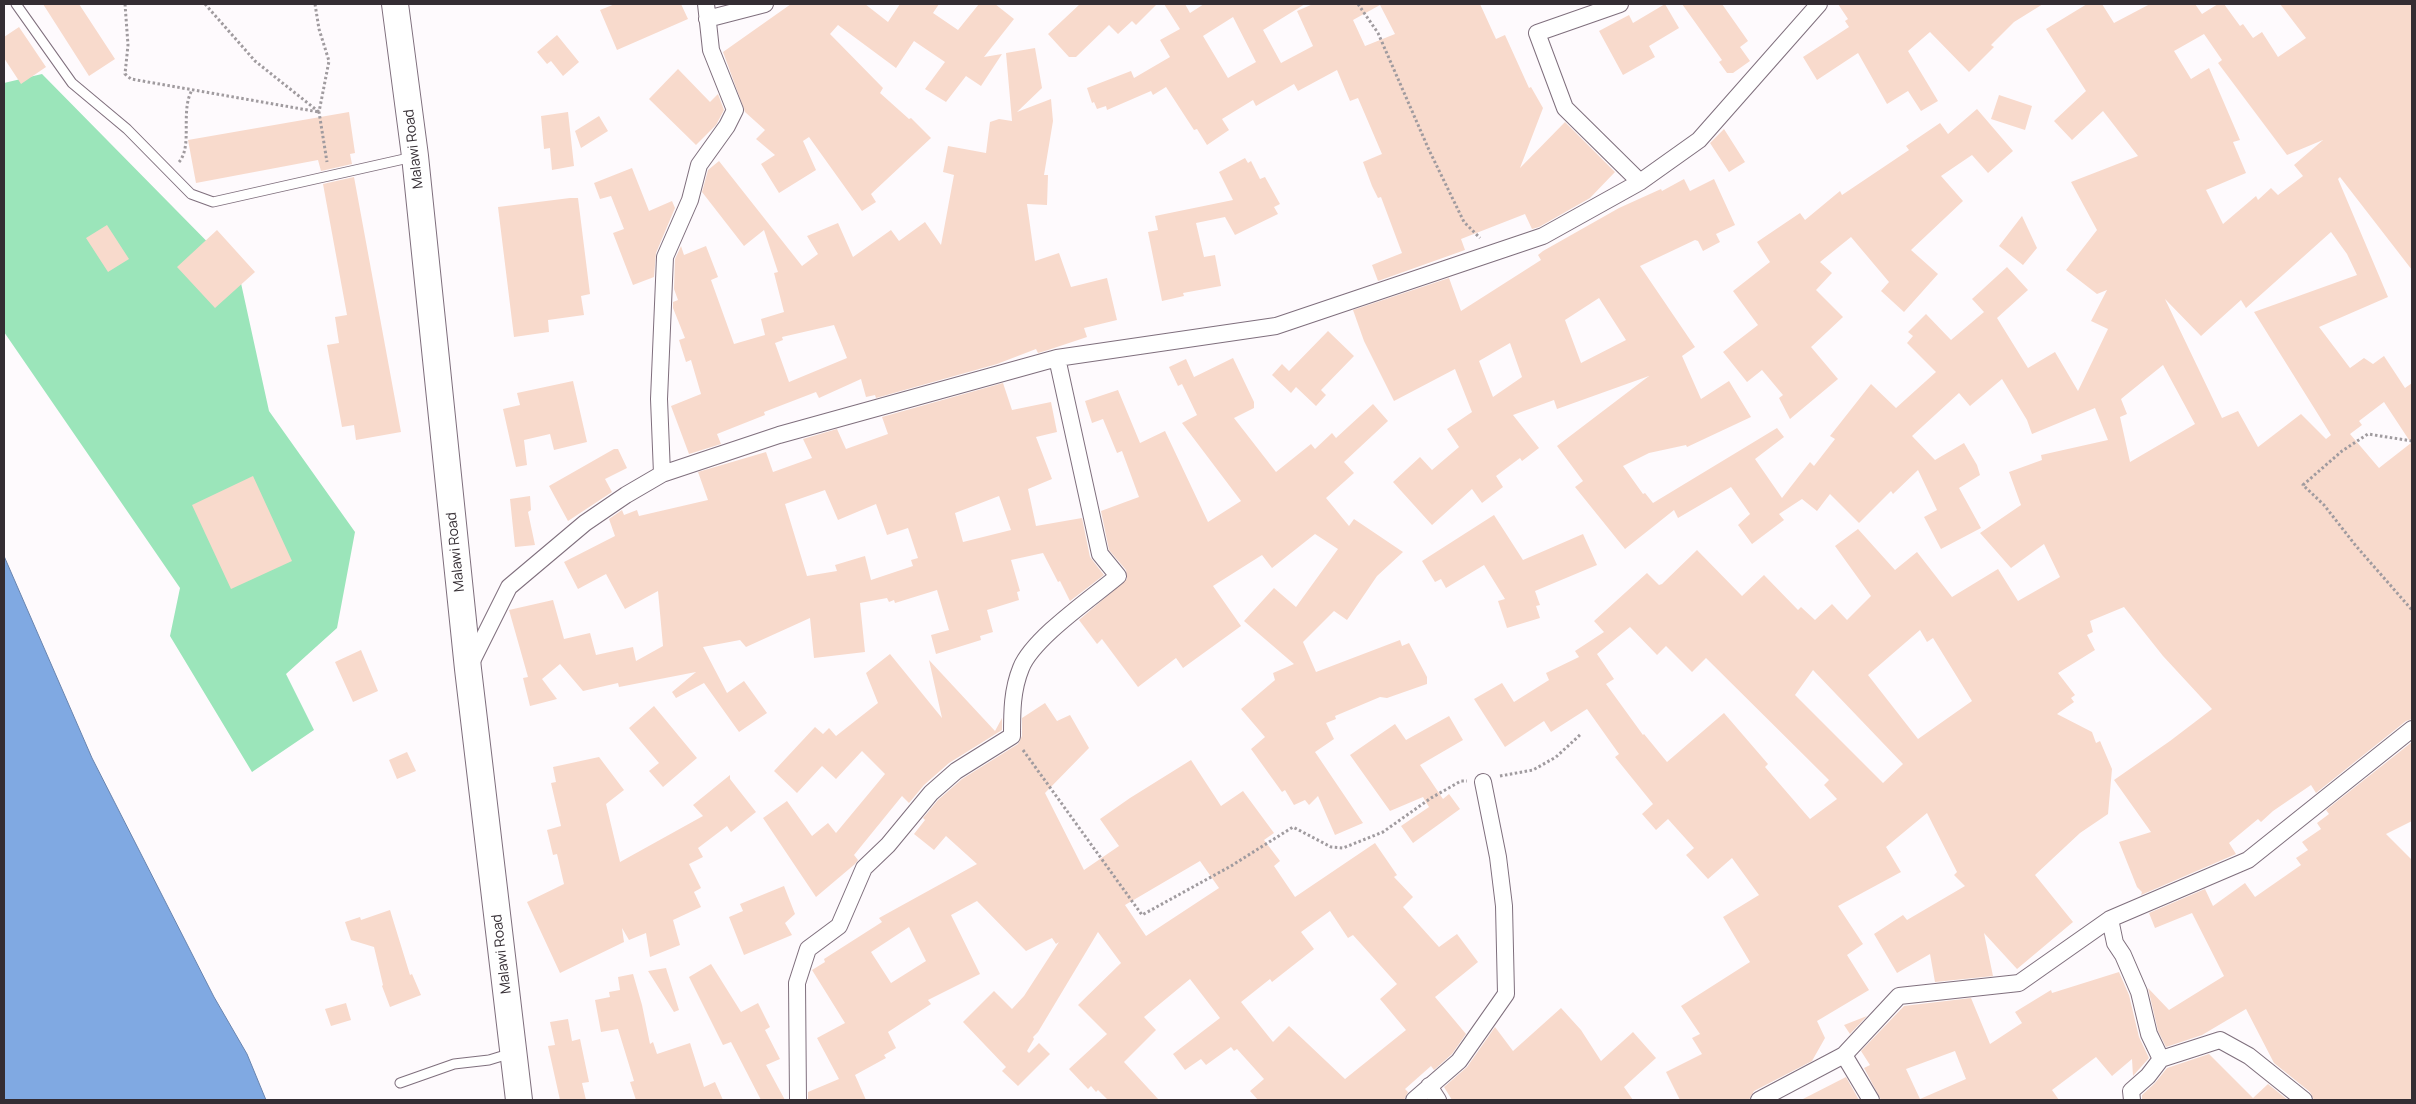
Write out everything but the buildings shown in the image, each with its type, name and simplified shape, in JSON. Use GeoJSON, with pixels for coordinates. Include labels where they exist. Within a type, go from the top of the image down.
{"type":"FeatureCollection","features":[{"type":"Feature","properties":{"kind":"main road","name":"Malawi Road"},"geometry":{"type":"LineString","coordinates":[[394,4],[415,156],[468,669],[519,1100]]}},
{"type":"Feature","properties":{"kind":"street"},"geometry":{"type":"LineString","coordinates":[[662,474],[659,399],[665,257],[690,200],[699,164],[727,126],[735,110],[710,50],[706,11],[765,4]]}},
{"type":"Feature","properties":{"kind":"street"},"geometry":{"type":"LineString","coordinates":[[1620,4],[1537,33],[1565,108],[1640,182]]}},
{"type":"Feature","properties":{"kind":"street"},"geometry":{"type":"LineString","coordinates":[[468,669],[509,587],[585,523],[626,495],[662,474],[779,436],[1057,358],[1276,326],[1544,236],[1640,182],[1699,140],[1819,4]]}},
{"type":"Feature","properties":{"kind":"street"},"geometry":{"type":"LineString","coordinates":[[798,1100],[796,983],[808,949],[839,926],[864,868],[888,845],[931,793],[956,771],[1012,736],[1012,700],[1022,667],[1036,644],[1118,576],[1100,554],[1057,358]]}},
{"type":"Feature","properties":{"kind":"street"},"geometry":{"type":"LineString","coordinates":[[1759,1100],[1844,1055],[1899,996],[2018,983],[2110,919],[2248,860],[2412,730]]}},
{"type":"Feature","properties":{"kind":"street"},"geometry":{"type":"LineString","coordinates":[[1414,1100],[1459,1061],[1506,994],[1504,906],[1498,858],[1483,782]]}},
{"type":"Feature","properties":{"kind":"street"},"geometry":{"type":"LineString","coordinates":[[2110,919],[2115,943],[2123,955],[2139,992],[2149,1034],[2161,1059]]}},
{"type":"Feature","properties":{"kind":"street"},"geometry":{"type":"LineString","coordinates":[[2132,1100],[2131,1091],[2148,1076],[2161,1059],[2220,1040],[2249,1056],[2304,1100]]}},
{"type":"Feature","properties":{"kind":"street"},"geometry":{"type":"LineString","coordinates":[[1844,1055],[1871,1100]]}},
{"type":"Feature","properties":{"kind":"street"},"geometry":{"type":"LineString","coordinates":[[1429,1086],[1438,1100]]}},
{"type":"Feature","properties":{"kind":"lane"},"geometry":{"type":"LineString","coordinates":[[16,4],[72,83],[127,130],[191,194],[213,202],[415,156]]}},
{"type":"Feature","properties":{"kind":"lane"},"geometry":{"type":"LineString","coordinates":[[400,1084],[454,1064],[489,1060],[514,1052]]}},
{"type":"Feature","properties":{"kind":"path"},"geometry":{"type":"LineString","coordinates":[[125,4],[128,45],[125,74],[131,79],[319,112]]}},
{"type":"Feature","properties":{"kind":"path"},"geometry":{"type":"LineString","coordinates":[[205,4],[255,61],[319,112]]}},
{"type":"Feature","properties":{"kind":"path"},"geometry":{"type":"LineString","coordinates":[[315,4],[319,28],[329,61],[319,112],[329,176]]}},
{"type":"Feature","properties":{"kind":"path"},"geometry":{"type":"LineString","coordinates":[[1358,4],[1378,34],[1429,150],[1464,222],[1496,252]]}},
{"type":"Feature","properties":{"kind":"path"},"geometry":{"type":"LineString","coordinates":[[170,171],[182,160],[187,104],[192,90]]}},
{"type":"Feature","properties":{"kind":"path"},"geometry":{"type":"LineString","coordinates":[[2412,441],[2368,434],[2342,451],[2304,485],[2324,505],[2356,546],[2412,610]]}},
{"type":"Feature","properties":{"kind":"path"},"geometry":{"type":"LineString","coordinates":[[1012,736],[1142,915],[1231,866],[1293,827],[1331,847],[1343,848],[1383,832],[1431,798],[1461,781],[1483,782],[1507,774],[1532,770],[1556,757],[1581,734]]}},
{"type":"Feature","properties":{"kind":"green space"},"geometry":{"type":"Polygon","coordinates":[[[42,74],[239,274],[269,411],[355,532],[337,628],[286,674],[314,730],[252,772],[170,636],[180,588],[4,332],[4,83],[42,74]]]}},
{"type":"Feature","properties":{"kind":"water"},"geometry":{"type":"Polygon","coordinates":[[[4,556],[92,758],[214,997],[247,1054],[266,1100],[4,1100],[4,556]]]}}]}
